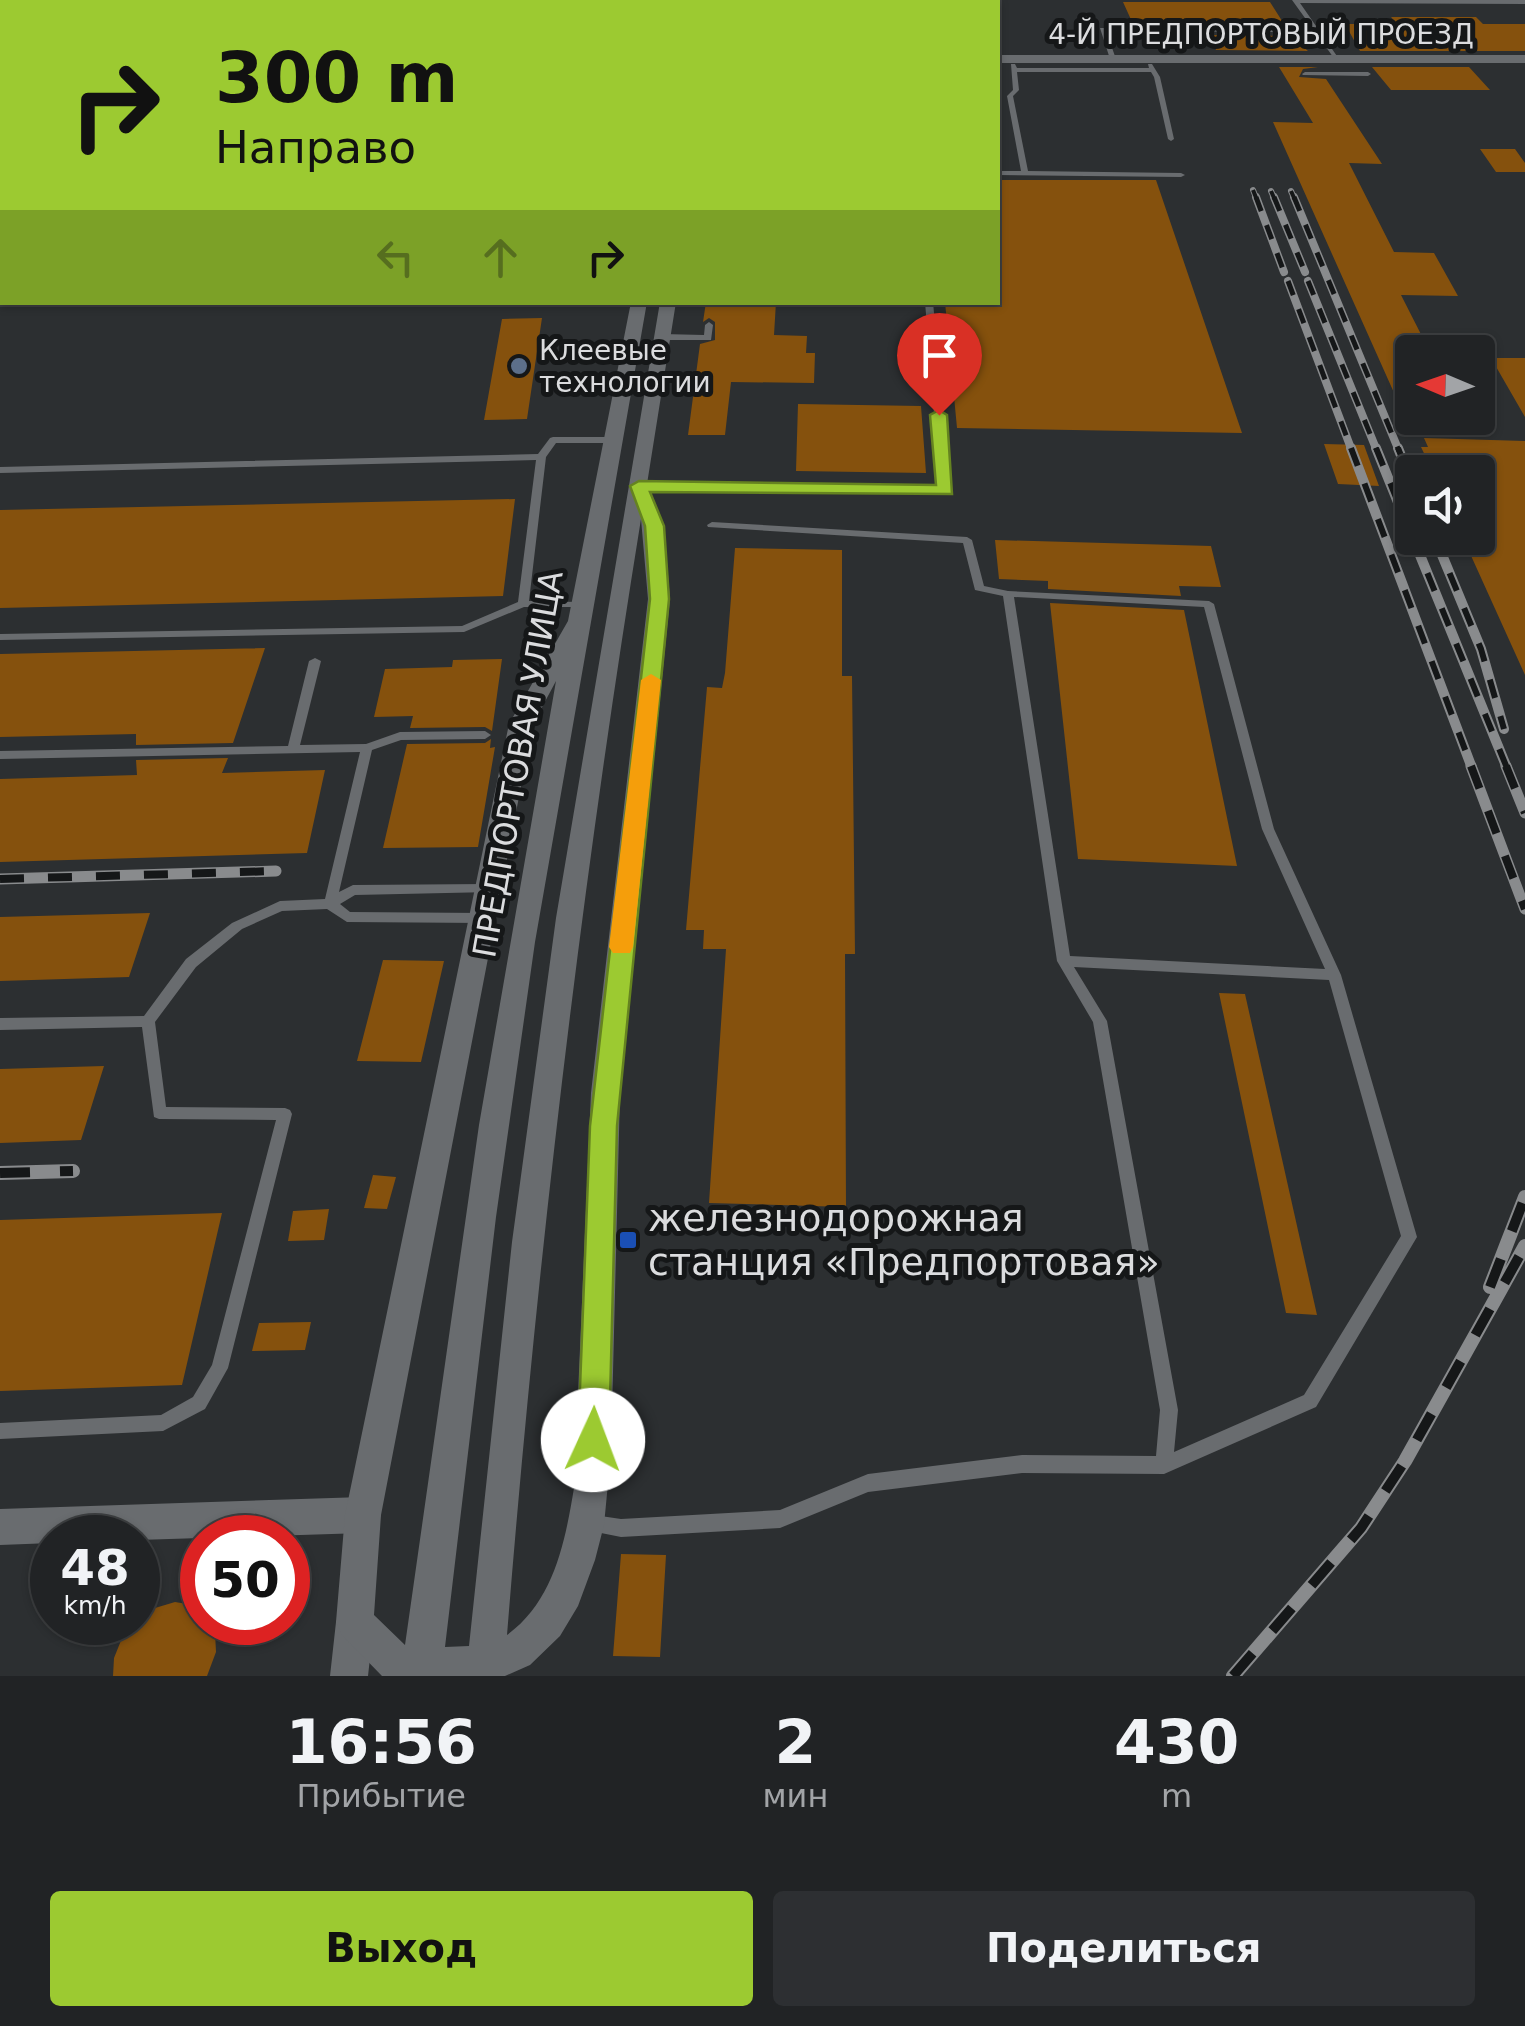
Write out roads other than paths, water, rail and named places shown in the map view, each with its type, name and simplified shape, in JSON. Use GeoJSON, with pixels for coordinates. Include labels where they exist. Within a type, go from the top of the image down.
{"type":"FeatureCollection","features":[{"type":"Feature","properties":{"kind":"main road","name":"4-Й ПРЕДПОРТОВЫЙ ПРОЕЗД"},"geometry":{"type":"LineString","coordinates":[[1007,62],[1525,60]]}},
{"type":"Feature","properties":{"kind":"main road","name":"ПРЕДПОРТОВАЯ УЛИЦА"},"geometry":{"type":"LineString","coordinates":[[422,1676],[477,1239],[521,944],[578,615],[639,305]]}},
{"type":"Feature","properties":{"kind":"main road"},"geometry":{"type":"LineString","coordinates":[[471,1673],[585,805],[667,305]]}},
{"type":"Feature","properties":{"kind":"main road"},"geometry":{"type":"LineString","coordinates":[[355,1622],[397,1664],[471,1673],[518,1654],[546,1624],[568,1585],[585,1523],[593,1440],[607,1075],[659,599],[654,526],[639,486]]}},
{"type":"Feature","properties":{"kind":"main road"},"geometry":{"type":"LineString","coordinates":[[349,1676],[363,1515],[521,724],[578,615]]}},
{"type":"Feature","properties":{"kind":"main road"},"geometry":{"type":"LineString","coordinates":[[0,1527],[363,1515]]}},
{"type":"Feature","properties":{"kind":"lane"},"geometry":{"type":"LineString","coordinates":[[1296,0],[1525,2]]}},
{"type":"Feature","properties":{"kind":"lane"},"geometry":{"type":"LineString","coordinates":[[1296,0],[1336,59]]}},
{"type":"Feature","properties":{"kind":"lane"},"geometry":{"type":"LineString","coordinates":[[1114,59],[1102,29],[1291,30]]}},
{"type":"Feature","properties":{"kind":"lane"},"geometry":{"type":"LineString","coordinates":[[1357,59],[1374,83]]}},
{"type":"Feature","properties":{"kind":"lane"},"geometry":{"type":"LineString","coordinates":[[1026,173],[1010,96],[1016,90],[1007,62],[1150,64],[1157,77],[1171,139]]}},
{"type":"Feature","properties":{"kind":"lane"},"geometry":{"type":"LineString","coordinates":[[1304,74],[1368,74]]}},
{"type":"Feature","properties":{"kind":"lane"},"geometry":{"type":"LineString","coordinates":[[1000,173],[1180,175]]}},
{"type":"Feature","properties":{"kind":"lane"},"geometry":{"type":"LineString","coordinates":[[639,486],[945,490],[929,305]]}},
{"type":"Feature","properties":{"kind":"lane"},"geometry":{"type":"LineString","coordinates":[[662,337],[708,338],[709,325]]}},
{"type":"Feature","properties":{"kind":"lane"},"geometry":{"type":"LineString","coordinates":[[523,604],[541,457],[552,440],[613,440]]}},
{"type":"Feature","properties":{"kind":"lane"},"geometry":{"type":"LineString","coordinates":[[0,470],[390,464],[541,457]]}},
{"type":"Feature","properties":{"kind":"lane"},"geometry":{"type":"LineString","coordinates":[[585,1523],[621,1528],[780,1519],[868,1483],[1022,1464],[1164,1465],[1310,1401],[1410,1237],[1334,975],[1268,829],[1209,604],[1008,594],[979,588],[967,540],[712,525]]}},
{"type":"Feature","properties":{"kind":"lane"},"geometry":{"type":"LineString","coordinates":[[1008,594],[1064,961],[1100,1021],[1169,1410],[1164,1465]]}},
{"type":"Feature","properties":{"kind":"lane"},"geometry":{"type":"LineString","coordinates":[[0,638],[464,629],[523,604],[578,615]]}},
{"type":"Feature","properties":{"kind":"lane"},"geometry":{"type":"LineString","coordinates":[[293,749],[315,661]]}},
{"type":"Feature","properties":{"kind":"lane"},"geometry":{"type":"LineString","coordinates":[[0,755],[368,748],[400,736],[485,735]]}},
{"type":"Feature","properties":{"kind":"lane"},"geometry":{"type":"LineString","coordinates":[[330,904],[368,748]]}},
{"type":"Feature","properties":{"kind":"lane"},"geometry":{"type":"LineString","coordinates":[[0,1431],[163,1422],[199,1403],[220,1368],[285,1114],[159,1113],[148,1021],[191,964],[236,926],[280,906],[330,904],[353,890],[488,904]]}},
{"type":"Feature","properties":{"kind":"lane"},"geometry":{"type":"LineString","coordinates":[[330,904],[347,917],[488,904]]}},
{"type":"Feature","properties":{"kind":"lane"},"geometry":{"type":"LineString","coordinates":[[1064,961],[1334,975]]}},
{"type":"Feature","properties":{"kind":"lane"},"geometry":{"type":"LineString","coordinates":[[0,1024],[148,1021]]}},
{"type":"Feature","properties":{"kind":"railway"},"geometry":{"type":"LineString","coordinates":[[1253,190],[1257,200]]}},
{"type":"Feature","properties":{"kind":"railway"},"geometry":{"type":"LineString","coordinates":[[1271,191],[1275,200]]}},
{"type":"Feature","properties":{"kind":"railway"},"geometry":{"type":"LineString","coordinates":[[1291,191],[1295,200]]}},
{"type":"Feature","properties":{"kind":"railway"},"geometry":{"type":"LineString","coordinates":[[1256,197],[1284,272]]}},
{"type":"Feature","properties":{"kind":"railway"},"geometry":{"type":"LineString","coordinates":[[1274,197],[1305,272]]}},
{"type":"Feature","properties":{"kind":"railway"},"geometry":{"type":"LineString","coordinates":[[1294,197],[1399,451]]}},
{"type":"Feature","properties":{"kind":"railway"},"geometry":{"type":"LineString","coordinates":[[1288,281],[1352,451]]}},
{"type":"Feature","properties":{"kind":"railway"},"geometry":{"type":"LineString","coordinates":[[1308,281],[1377,451]]}},
{"type":"Feature","properties":{"kind":"railway"},"geometry":{"type":"LineString","coordinates":[[1351,448],[1472,768]]}},
{"type":"Feature","properties":{"kind":"railway"},"geometry":{"type":"LineString","coordinates":[[1376,448],[1395,495]]}},
{"type":"Feature","properties":{"kind":"railway"},"geometry":{"type":"LineString","coordinates":[[1398,448],[1401,455]]}},
{"type":"Feature","properties":{"kind":"railway"},"geometry":{"type":"LineString","coordinates":[[1420,555],[1507,768]]}},
{"type":"Feature","properties":{"kind":"railway"},"geometry":{"type":"LineString","coordinates":[[1442,555],[1481,649],[1504,729]]}},
{"type":"Feature","properties":{"kind":"railway"},"geometry":{"type":"LineString","coordinates":[[1471,766],[1525,909]]}},
{"type":"Feature","properties":{"kind":"railway"},"geometry":{"type":"LineString","coordinates":[[1506,766],[1525,813]]}},
{"type":"Feature","properties":{"kind":"railway"},"geometry":{"type":"LineString","coordinates":[[0,879],[276,871]]}},
{"type":"Feature","properties":{"kind":"railway"},"geometry":{"type":"LineString","coordinates":[[0,1173],[73,1171]]}},
{"type":"Feature","properties":{"kind":"railway"},"geometry":{"type":"LineString","coordinates":[[1490,1287],[1525,1197]]}},
{"type":"Feature","properties":{"kind":"railway"},"geometry":{"type":"LineString","coordinates":[[1233,1676],[1361,1528],[1405,1461],[1525,1246]]}},
{"type":"Feature","properties":{"kind":"place","name":"Клеевые технологии"},"geometry":{"type":"Point","coordinates":[519,366]}},
{"type":"Feature","properties":{"kind":"place","name":"железнодорожная станция «Предпортовая»"},"geometry":{"type":"Point","coordinates":[628,1240]}}]}
